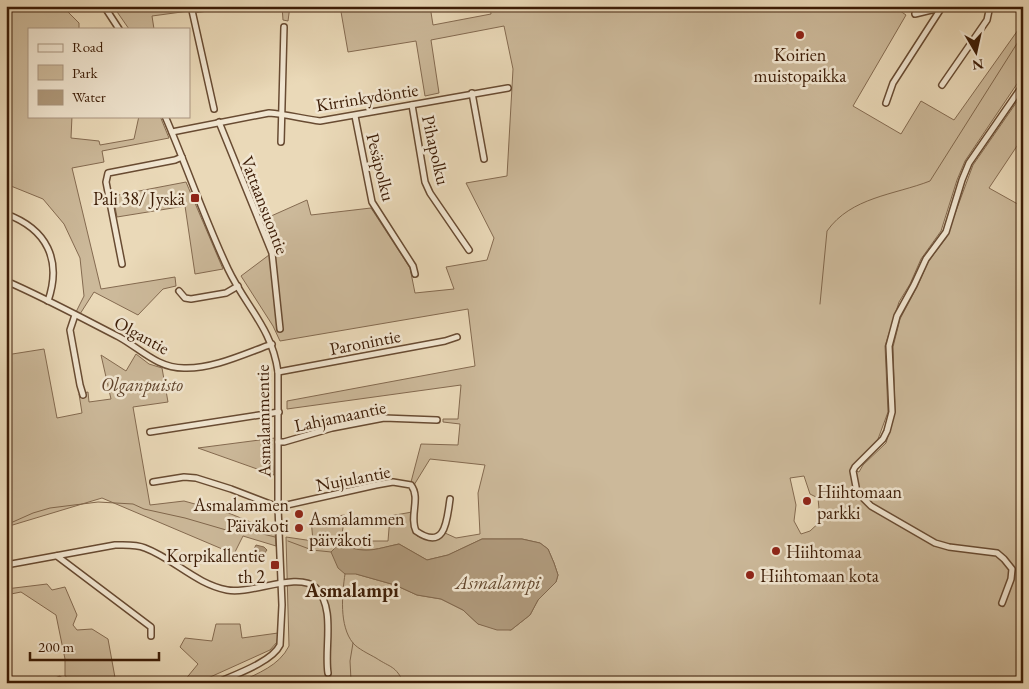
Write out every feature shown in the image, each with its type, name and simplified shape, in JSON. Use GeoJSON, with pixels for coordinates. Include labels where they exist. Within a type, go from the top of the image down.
{"type":"FeatureCollection","features":[{"type":"Feature","properties":{"kind":"street"},"geometry":{"type":"LineString","coordinates":[[104,6],[118,28]]}},
{"type":"Feature","properties":{"kind":"street"},"geometry":{"type":"LineString","coordinates":[[191,6],[214,110]]}},
{"type":"Feature","properties":{"kind":"street"},"geometry":{"type":"LineString","coordinates":[[915,14],[948,6]]}},
{"type":"Feature","properties":{"kind":"street"},"geometry":{"type":"LineString","coordinates":[[942,85],[987,20],[990,6]]}},
{"type":"Feature","properties":{"kind":"street"},"geometry":{"type":"LineString","coordinates":[[886,103],[893,83],[942,8]]}},
{"type":"Feature","properties":{"kind":"street"},"geometry":{"type":"LineString","coordinates":[[282,142],[284,27]]}},
{"type":"Feature","properties":{"kind":"street"},"geometry":{"type":"LineString","coordinates":[[1002,604],[1012,579],[1012,569],[1004,559],[997,553],[949,547],[935,542],[871,506],[856,492],[853,471],[883,439],[887,431],[892,412],[889,346],[897,316],[926,259],[946,232],[969,163],[1023,85]]}},
{"type":"Feature","properties":{"kind":"street","name":"Kirrinkydöntie"},"geometry":{"type":"LineString","coordinates":[[172,132],[269,113],[320,121],[508,88]]}},
{"type":"Feature","properties":{"kind":"street"},"geometry":{"type":"LineString","coordinates":[[472,93],[484,159]]}},
{"type":"Feature","properties":{"kind":"street","name":"Pihapolku"},"geometry":{"type":"LineString","coordinates":[[412,105],[425,182],[430,193],[469,250]]}},
{"type":"Feature","properties":{"kind":"street","name":"Pesäpolku"},"geometry":{"type":"LineString","coordinates":[[355,116],[372,202],[413,266],[415,274]]}},
{"type":"Feature","properties":{"kind":"street","name":"Asmalammentie"},"geometry":{"type":"LineString","coordinates":[[166,118],[223,257],[272,344],[278,372],[278,507],[281,638],[278,649],[270,657],[216,683]]}},
{"type":"Feature","properties":{"kind":"street","name":"Vattaansuontie"},"geometry":{"type":"LineString","coordinates":[[219,122],[272,252],[280,329]]}},
{"type":"Feature","properties":{"kind":"street"},"geometry":{"type":"LineString","coordinates":[[122,264],[106,182],[108,174],[182,158]]}},
{"type":"Feature","properties":{"kind":"street"},"geometry":{"type":"LineString","coordinates":[[6,214],[36,230],[48,247],[54,275],[48,300]]}},
{"type":"Feature","properties":{"kind":"street","name":"Olgantie"},"geometry":{"type":"LineString","coordinates":[[7,284],[48,300],[127,341],[155,362],[175,367],[187,368],[210,364],[272,344]]}},
{"type":"Feature","properties":{"kind":"street"},"geometry":{"type":"LineString","coordinates":[[179,290],[185,298],[191,299],[226,293],[238,286]]}},
{"type":"Feature","properties":{"kind":"street"},"geometry":{"type":"LineString","coordinates":[[75,315],[70,330],[83,394]]}},
{"type":"Feature","properties":{"kind":"street","name":"Paronintie"},"geometry":{"type":"LineString","coordinates":[[278,372],[457,337]]}},
{"type":"Feature","properties":{"kind":"street"},"geometry":{"type":"LineString","coordinates":[[150,432],[279,412]]}},
{"type":"Feature","properties":{"kind":"street","name":"Lahjamaantie"},"geometry":{"type":"LineString","coordinates":[[278,442],[284,442],[332,428],[384,418],[437,420]]}},
{"type":"Feature","properties":{"kind":"street"},"geometry":{"type":"LineString","coordinates":[[152,482],[184,477],[196,478],[278,507]]}},
{"type":"Feature","properties":{"kind":"street","name":"Nujulantie"},"geometry":{"type":"LineString","coordinates":[[278,507],[376,485],[393,482],[406,483],[411,485],[415,494],[413,520],[416,531],[424,536],[434,537],[442,534],[446,529],[450,499]]}},
{"type":"Feature","properties":{"kind":"street"},"geometry":{"type":"LineString","coordinates":[[6,565],[115,546],[131,545],[146,548],[215,588],[230,591],[246,591],[281,583],[305,582],[314,586],[320,594],[327,614],[328,674]]}},
{"type":"Feature","properties":{"kind":"street"},"geometry":{"type":"LineString","coordinates":[[56,556],[150,627],[151,636]]}},
{"type":"Feature","properties":{"kind":"street"},"geometry":{"type":"LineString","coordinates":[[314,597],[320,594]]}},
{"type":"Feature","properties":{"kind":"green space"},"geometry":{"type":"Polygon","coordinates":[[[6,6],[62,6],[79,23],[79,28],[28,28],[28,118],[72,118],[71,138],[99,141],[100,145],[134,139],[139,118],[161,118],[169,138],[102,151],[104,162],[72,168],[101,289],[175,277],[176,286],[163,289],[138,315],[94,292],[80,314],[76,312],[84,296],[80,258],[64,224],[43,199],[6,184],[6,6]]]}},
{"type":"Feature","properties":{"kind":"green space"},"geometry":{"type":"Polygon","coordinates":[[[113,6],[189,6],[189,11],[152,16],[154,28],[128,28],[113,6]]]}},
{"type":"Feature","properties":{"kind":"green space"},"geometry":{"type":"Polygon","coordinates":[[[193,6],[243,6],[194,13],[193,6]]]}},
{"type":"Feature","properties":{"kind":"green space"},"geometry":{"type":"Polygon","coordinates":[[[282,6],[290,6],[288,21],[283,20],[282,6]]]}},
{"type":"Feature","properties":{"kind":"green space"},"geometry":{"type":"Polygon","coordinates":[[[340,6],[430,6],[433,25],[491,14],[490,6],[893,6],[906,15],[853,106],[901,134],[921,101],[954,120],[1023,23],[1023,75],[965,161],[941,231],[921,259],[910,284],[899,302],[885,346],[888,412],[878,439],[850,469],[859,472],[863,465],[886,443],[895,412],[893,347],[900,319],[928,262],[946,238],[973,165],[1023,93],[1023,137],[989,188],[1023,207],[1023,683],[238,683],[274,664],[289,646],[286,537],[313,541],[311,519],[345,515],[342,534],[359,541],[388,541],[390,516],[412,512],[414,532],[417,536],[434,539],[445,533],[456,538],[480,534],[478,493],[485,465],[430,459],[414,485],[411,482],[421,444],[458,445],[460,424],[443,422],[443,419],[458,419],[461,385],[287,409],[287,401],[475,366],[468,309],[280,341],[273,326],[241,276],[273,252],[260,221],[307,200],[311,215],[371,208],[410,268],[415,293],[454,289],[446,267],[487,260],[494,238],[466,183],[507,176],[513,69],[504,26],[431,40],[439,93],[425,96],[416,41],[348,52],[340,6]],[[804,476],[790,478],[796,505],[794,521],[801,534],[810,531],[823,519],[819,509],[818,498],[810,494],[804,476]],[[482,539],[448,555],[427,560],[399,544],[363,550],[339,544],[356,574],[395,585],[417,595],[441,599],[463,610],[478,624],[511,630],[530,615],[538,600],[556,582],[558,575],[548,549],[540,543],[522,539],[482,539]]]}},
{"type":"Feature","properties":{"kind":"green space"},"geometry":{"type":"Polygon","coordinates":[[[186,182],[223,269],[195,274],[185,206],[117,217],[113,196],[186,182]]]}},
{"type":"Feature","properties":{"kind":"green space","name":"Olganpuisto"},"geometry":{"type":"Polygon","coordinates":[[[44,349],[57,418],[82,413],[79,394],[88,392],[89,402],[111,399],[101,355],[126,371],[136,354],[149,364],[162,368],[168,402],[133,407],[150,505],[184,501],[231,514],[275,532],[276,546],[243,536],[234,554],[102,498],[6,527],[6,355],[44,349]]]}},
{"type":"Feature","properties":{"kind":"green space"},"geometry":{"type":"Polygon","coordinates":[[[275,438],[274,475],[198,448],[275,438]]]}},
{"type":"Feature","properties":{"kind":"green space"},"geometry":{"type":"Polygon","coordinates":[[[47,584],[52,590],[65,587],[77,615],[73,625],[77,630],[92,629],[108,639],[116,683],[76,683],[65,676],[65,659],[56,615],[21,592],[6,595],[6,589],[47,584]]]}},
{"type":"Feature","properties":{"kind":"green space"},"geometry":{"type":"Polygon","coordinates":[[[216,624],[240,624],[242,638],[278,633],[277,642],[270,650],[197,683],[181,683],[198,664],[180,647],[185,638],[212,641],[216,624]]]}},
{"type":"Feature","properties":{"kind":"water","name":"Asmalampi"},"geometry":{"type":"Polygon","coordinates":[[[482,539],[522,539],[540,543],[548,549],[558,575],[556,582],[538,600],[530,615],[511,630],[497,630],[478,624],[463,610],[441,599],[417,595],[395,585],[356,574],[345,574],[338,568],[331,552],[339,544],[356,549],[369,550],[399,544],[427,560],[448,555],[482,539]]]}},
{"type":"Feature","properties":{"kind":"water"},"geometry":{"type":"Polygon","coordinates":[[[256,545],[267,550],[264,554],[255,555],[253,551],[256,545]]]}},
{"type":"Feature","properties":{"kind":"waterway"},"geometry":{"type":"LineString","coordinates":[[820,304],[827,231],[848,211],[861,204],[874,198],[930,181],[1023,34]]}},
{"type":"Feature","properties":{"kind":"waterway"},"geometry":{"type":"LineString","coordinates":[[6,525],[50,508],[98,502],[133,504],[144,509],[185,518],[233,532],[255,532],[275,537]]}},
{"type":"Feature","properties":{"kind":"waterway"},"geometry":{"type":"LineString","coordinates":[[288,541],[312,550],[331,552]]}},
{"type":"Feature","properties":{"kind":"waterway"},"geometry":{"type":"LineString","coordinates":[[345,574],[343,610],[345,628],[349,636],[358,647],[395,670],[404,683]]}},
{"type":"Feature","properties":{"kind":"waterway"},"geometry":{"type":"LineString","coordinates":[[333,683],[351,680],[350,661],[353,643]]}},
{"type":"Feature","properties":{"kind":"place","name":"Koirien muistopaikka"},"geometry":{"type":"Point","coordinates":[800,35]}},
{"type":"Feature","properties":{"kind":"place","name":"Pali 38/ Jyskä"},"geometry":{"type":"Point","coordinates":[195,198]}},
{"type":"Feature","properties":{"kind":"place","name":"Hiihtomaan parkki"},"geometry":{"type":"Point","coordinates":[807,501]}},
{"type":"Feature","properties":{"kind":"place","name":"Asmalammen Päiväkoti"},"geometry":{"type":"Point","coordinates":[299,514]}},
{"type":"Feature","properties":{"kind":"place","name":"Asmalammen päiväkoti"},"geometry":{"type":"Point","coordinates":[299,528]}},
{"type":"Feature","properties":{"kind":"place","name":"Hiihtomaa"},"geometry":{"type":"Point","coordinates":[776,551]}},
{"type":"Feature","properties":{"kind":"place","name":"Korpikallentie th 2"},"geometry":{"type":"Point","coordinates":[275,565]}},
{"type":"Feature","properties":{"kind":"place","name":"Hiihtomaan kota"},"geometry":{"type":"Point","coordinates":[750,575]}},
{"type":"Feature","properties":{"kind":"district","name":"Asmalampi"},"geometry":{"type":"Point","coordinates":[352,590]}}]}
